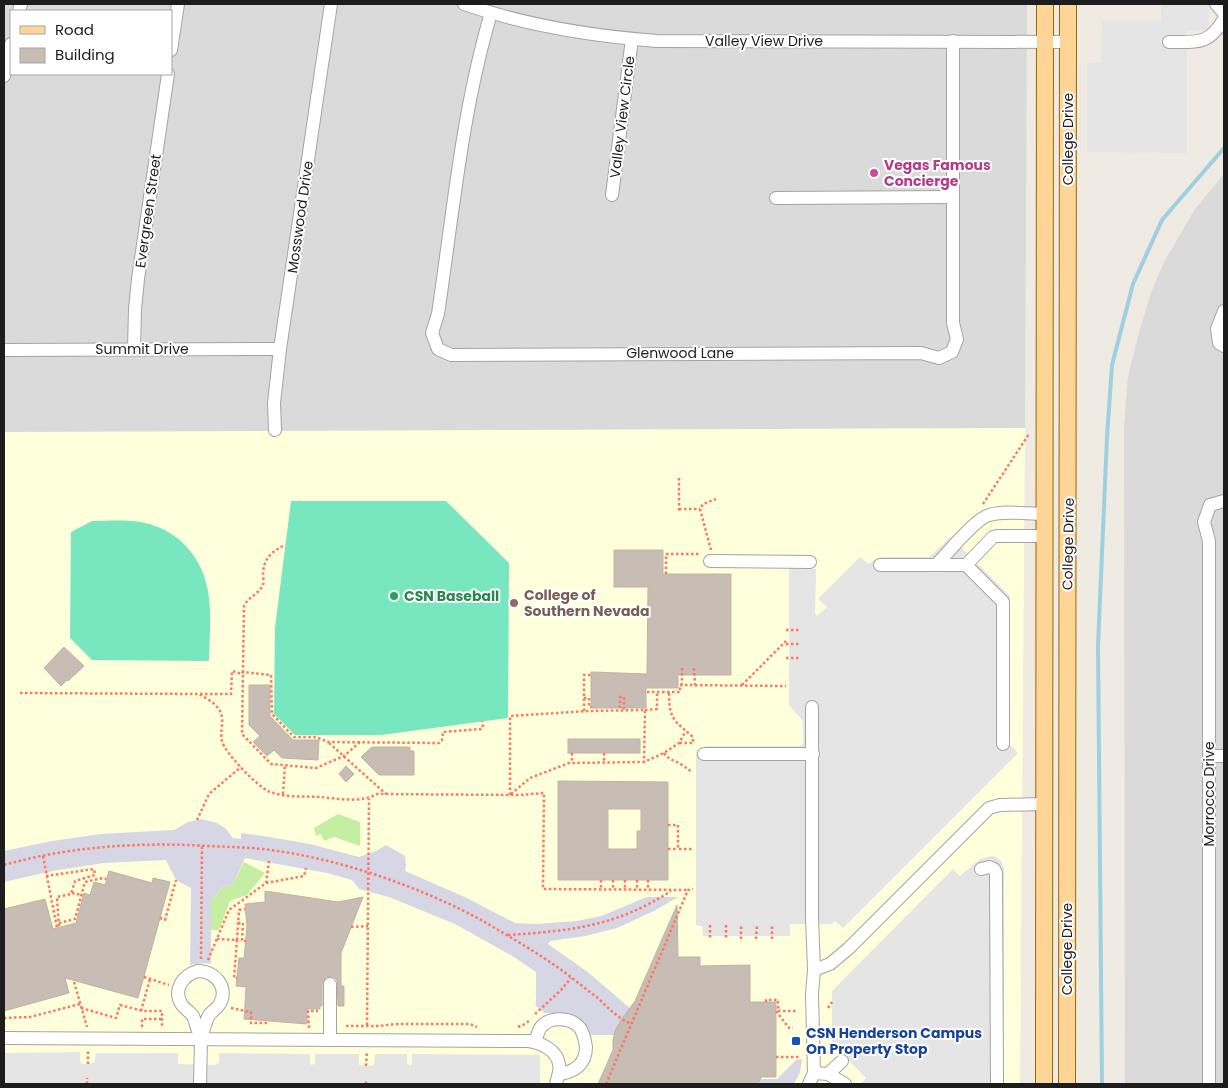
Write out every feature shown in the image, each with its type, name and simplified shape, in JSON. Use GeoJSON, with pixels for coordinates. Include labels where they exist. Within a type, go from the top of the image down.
{"type":"FeatureCollection","features":[{"type":"Feature","properties":{"kind":"main road","name":"College Drive"},"geometry":{"type":"LineString","coordinates":[[1044,1084],[1045,4]]}},
{"type":"Feature","properties":{"kind":"main road","name":"College Drive"},"geometry":{"type":"LineString","coordinates":[[1068,4],[1068,1084]]}},
{"type":"Feature","properties":{"kind":"main road"},"geometry":{"type":"LineString","coordinates":[[1044,514],[1068,514]]}},
{"type":"Feature","properties":{"kind":"main road"},"geometry":{"type":"LineString","coordinates":[[1044,536],[1068,536]]}},
{"type":"Feature","properties":{"kind":"street"},"geometry":{"type":"LineString","coordinates":[[172,43],[178,4]]}},
{"type":"Feature","properties":{"kind":"street","name":"Mosswood Drive"},"geometry":{"type":"LineString","coordinates":[[275,430],[274,403],[280,349],[330,4]]}},
{"type":"Feature","properties":{"kind":"street","name":"Valley View Drive"},"geometry":{"type":"LineString","coordinates":[[464,4],[491,13],[549,27],[632,39],[686,41],[1068,42]]}},
{"type":"Feature","properties":{"kind":"street"},"geometry":{"type":"LineString","coordinates":[[1216,4],[1224,13]]}},
{"type":"Feature","properties":{"kind":"street","name":"Glenwood Lane"},"geometry":{"type":"LineString","coordinates":[[491,13],[470,97],[438,314],[432,333],[438,349],[451,355],[921,353],[939,358],[952,352],[957,340],[953,323],[953,41]]}},
{"type":"Feature","properties":{"kind":"street"},"geometry":{"type":"LineString","coordinates":[[1169,42],[1201,42],[1208,39],[1218,30],[1224,19]]}},
{"type":"Feature","properties":{"kind":"street","name":"Valley View Circle"},"geometry":{"type":"LineString","coordinates":[[612,195],[632,39]]}},
{"type":"Feature","properties":{"kind":"street"},"geometry":{"type":"LineString","coordinates":[[4,76],[10,49]]}},
{"type":"Feature","properties":{"kind":"street","name":"Evergreen Street"},"geometry":{"type":"LineString","coordinates":[[134,349],[138,279],[168,75]]}},
{"type":"Feature","properties":{"kind":"street"},"geometry":{"type":"LineString","coordinates":[[776,198],[952,197]]}},
{"type":"Feature","properties":{"kind":"street"},"geometry":{"type":"LineString","coordinates":[[1222,344],[1217,329],[1224,311]]}},
{"type":"Feature","properties":{"kind":"street","name":"Summit Drive"},"geometry":{"type":"LineString","coordinates":[[4,350],[280,349]]}},
{"type":"Feature","properties":{"kind":"street","name":"Morrocco Drive"},"geometry":{"type":"LineString","coordinates":[[1209,1084],[1209,541],[1204,522],[1210,505],[1224,501]]}},
{"type":"Feature","properties":{"kind":"street"},"geometry":{"type":"LineString","coordinates":[[936,565],[987,515],[996,513],[1044,514]]}},
{"type":"Feature","properties":{"kind":"street"},"geometry":{"type":"LineString","coordinates":[[966,565],[993,537],[1044,536]]}},
{"type":"Feature","properties":{"kind":"street"},"geometry":{"type":"LineString","coordinates":[[708,556],[810,562]]}},
{"type":"Feature","properties":{"kind":"street"},"geometry":{"type":"LineString","coordinates":[[880,565],[966,565],[1003,602],[1003,744]]}},
{"type":"Feature","properties":{"kind":"street"},"geometry":{"type":"LineString","coordinates":[[812,707],[812,917],[814,970],[812,994],[812,1079],[828,1074],[842,1062]]}},
{"type":"Feature","properties":{"kind":"street"},"geometry":{"type":"LineString","coordinates":[[704,754],[813,754]]}},
{"type":"Feature","properties":{"kind":"street"},"geometry":{"type":"LineString","coordinates":[[1209,756],[1224,756]]}},
{"type":"Feature","properties":{"kind":"street"},"geometry":{"type":"LineString","coordinates":[[814,970],[830,964],[848,949],[989,808],[1000,805],[1044,804]]}},
{"type":"Feature","properties":{"kind":"street"},"geometry":{"type":"LineString","coordinates":[[980,869],[988,867],[996,872],[997,1084]]}},
{"type":"Feature","properties":{"kind":"street"},"geometry":{"type":"LineString","coordinates":[[200,1084],[201,1039],[209,1015],[219,1005],[223,991],[217,978],[205,971],[190,973],[184,977],[178,991],[182,1005],[192,1014],[201,1039]]}},
{"type":"Feature","properties":{"kind":"street"},"geometry":{"type":"LineString","coordinates":[[330,984],[330,1040]]}},
{"type":"Feature","properties":{"kind":"street"},"geometry":{"type":"LineString","coordinates":[[535,1042],[540,1028],[550,1021],[562,1020],[576,1024],[581,1029],[584,1035],[585,1058],[582,1064],[558,1079]]}},
{"type":"Feature","properties":{"kind":"street"},"geometry":{"type":"LineString","coordinates":[[4,1038],[510,1040],[535,1042],[553,1052],[560,1064],[558,1079]]}},
{"type":"Feature","properties":{"kind":"street"},"geometry":{"type":"LineString","coordinates":[[828,1074],[845,1084]]}},
{"type":"Feature","properties":{"kind":"path"},"geometry":{"type":"LineString","coordinates":[[980,509],[1029,434]]}},
{"type":"Feature","properties":{"kind":"path"},"geometry":{"type":"LineString","coordinates":[[679,478],[679,510],[700,509]]}},
{"type":"Feature","properties":{"kind":"path"},"geometry":{"type":"LineString","coordinates":[[666,574],[666,554],[708,556],[700,509],[702,504],[716,499]]}},
{"type":"Feature","properties":{"kind":"path"},"geometry":{"type":"LineString","coordinates":[[283,546],[274,550],[268,556],[264,563],[263,585],[247,600],[244,606],[242,734],[272,764],[316,768],[344,756],[360,742]]}},
{"type":"Feature","properties":{"kind":"path"},"geometry":{"type":"LineString","coordinates":[[786,630],[801,630]]}},
{"type":"Feature","properties":{"kind":"path"},"geometry":{"type":"LineString","coordinates":[[742,685],[786,642],[801,644]]}},
{"type":"Feature","properties":{"kind":"path"},"geometry":{"type":"LineString","coordinates":[[786,658],[801,658]]}},
{"type":"Feature","properties":{"kind":"path"},"geometry":{"type":"LineString","coordinates":[[647,692],[680,692],[682,668]]}},
{"type":"Feature","properties":{"kind":"path"},"geometry":{"type":"LineString","coordinates":[[694,668],[695,685]]}},
{"type":"Feature","properties":{"kind":"path"},"geometry":{"type":"LineString","coordinates":[[20,693],[232,694],[232,671],[242,674],[243,672],[271,674],[272,714],[294,737],[316,737],[328,742],[386,794]]}},
{"type":"Feature","properties":{"kind":"path"},"geometry":{"type":"LineString","coordinates":[[584,711],[584,675],[591,675]]}},
{"type":"Feature","properties":{"kind":"path"},"geometry":{"type":"LineString","coordinates":[[682,685],[786,686]]}},
{"type":"Feature","properties":{"kind":"path"},"geometry":{"type":"LineString","coordinates":[[510,795],[510,716],[656,709],[657,692]]}},
{"type":"Feature","properties":{"kind":"path"},"geometry":{"type":"LineString","coordinates":[[669,693],[670,714],[674,721],[693,737],[693,743],[679,742]]}},
{"type":"Feature","properties":{"kind":"path"},"geometry":{"type":"LineString","coordinates":[[199,694],[220,711],[222,717],[221,740],[224,746],[241,767],[267,790],[283,794],[344,799],[369,799],[377,794],[510,795],[544,793],[543,889],[693,889]]}},
{"type":"Feature","properties":{"kind":"path"},"geometry":{"type":"LineString","coordinates":[[619,707],[620,697],[624,697],[624,710]]}},
{"type":"Feature","properties":{"kind":"path"},"geometry":{"type":"LineString","coordinates":[[584,698],[589,698],[589,707],[591,707]]}},
{"type":"Feature","properties":{"kind":"path"},"geometry":{"type":"LineString","coordinates":[[644,762],[645,710]]}},
{"type":"Feature","properties":{"kind":"path"},"geometry":{"type":"LineString","coordinates":[[328,742],[439,743],[442,740],[443,732],[481,729],[482,722]]}},
{"type":"Feature","properties":{"kind":"path"},"geometry":{"type":"LineString","coordinates":[[510,795],[530,778],[572,763],[644,762],[664,753],[679,742],[686,731]]}},
{"type":"Feature","properties":{"kind":"path"},"geometry":{"type":"LineString","coordinates":[[572,753],[572,763]]}},
{"type":"Feature","properties":{"kind":"path"},"geometry":{"type":"LineString","coordinates":[[604,753],[604,763]]}},
{"type":"Feature","properties":{"kind":"path"},"geometry":{"type":"LineString","coordinates":[[664,753],[670,759],[682,764],[693,772]]}},
{"type":"Feature","properties":{"kind":"path"},"geometry":{"type":"LineString","coordinates":[[283,794],[285,765]]}},
{"type":"Feature","properties":{"kind":"path"},"geometry":{"type":"LineString","coordinates":[[197,820],[209,794],[241,767]]}},
{"type":"Feature","properties":{"kind":"path"},"geometry":{"type":"LineString","coordinates":[[367,1032],[369,799]]}},
{"type":"Feature","properties":{"kind":"path"},"geometry":{"type":"LineString","coordinates":[[668,825],[678,825],[678,849]]}},
{"type":"Feature","properties":{"kind":"path"},"geometry":{"type":"LineString","coordinates":[[4,865],[102,846],[151,844],[261,849],[330,862],[440,900],[482,921],[542,957],[571,978],[621,1020],[631,1024]]}},
{"type":"Feature","properties":{"kind":"path"},"geometry":{"type":"LineString","coordinates":[[201,960],[202,846]]}},
{"type":"Feature","properties":{"kind":"path"},"geometry":{"type":"LineString","coordinates":[[668,849],[693,849]]}},
{"type":"Feature","properties":{"kind":"path"},"geometry":{"type":"LineString","coordinates":[[43,856],[58,928],[57,897],[72,892],[82,895]]}},
{"type":"Feature","properties":{"kind":"path"},"geometry":{"type":"LineString","coordinates":[[266,883],[268,861]]}},
{"type":"Feature","properties":{"kind":"path"},"geometry":{"type":"LineString","coordinates":[[208,960],[229,910],[266,883],[304,876],[306,868]]}},
{"type":"Feature","properties":{"kind":"path"},"geometry":{"type":"LineString","coordinates":[[46,876],[94,869],[95,875],[75,881],[72,892]]}},
{"type":"Feature","properties":{"kind":"path"},"geometry":{"type":"LineString","coordinates":[[59,923],[75,919],[85,882],[106,879]]}},
{"type":"Feature","properties":{"kind":"path"},"geometry":{"type":"LineString","coordinates":[[160,918],[165,920],[176,880]]}},
{"type":"Feature","properties":{"kind":"path"},"geometry":{"type":"LineString","coordinates":[[601,880],[602,890]]}},
{"type":"Feature","properties":{"kind":"path"},"geometry":{"type":"LineString","coordinates":[[613,880],[613,890]]}},
{"type":"Feature","properties":{"kind":"path"},"geometry":{"type":"LineString","coordinates":[[625,880],[625,890]]}},
{"type":"Feature","properties":{"kind":"path"},"geometry":{"type":"LineString","coordinates":[[637,880],[637,890]]}},
{"type":"Feature","properties":{"kind":"path"},"geometry":{"type":"LineString","coordinates":[[648,880],[648,890]]}},
{"type":"Feature","properties":{"kind":"path"},"geometry":{"type":"LineString","coordinates":[[506,935],[564,931],[603,923],[639,909],[673,890]]}},
{"type":"Feature","properties":{"kind":"path"},"geometry":{"type":"LineString","coordinates":[[606,1084],[688,890]]}},
{"type":"Feature","properties":{"kind":"path"},"geometry":{"type":"LineString","coordinates":[[237,978],[234,978],[238,923],[240,910],[246,909]]}},
{"type":"Feature","properties":{"kind":"path"},"geometry":{"type":"LineString","coordinates":[[238,923],[243,923],[242,940],[246,941]]}},
{"type":"Feature","properties":{"kind":"path"},"geometry":{"type":"LineString","coordinates":[[710,925],[710,940]]}},
{"type":"Feature","properties":{"kind":"path"},"geometry":{"type":"LineString","coordinates":[[726,925],[726,939]]}},
{"type":"Feature","properties":{"kind":"path"},"geometry":{"type":"LineString","coordinates":[[741,925],[741,939]]}},
{"type":"Feature","properties":{"kind":"path"},"geometry":{"type":"LineString","coordinates":[[756,925],[756,939]]}},
{"type":"Feature","properties":{"kind":"path"},"geometry":{"type":"LineString","coordinates":[[772,925],[772,939]]}},
{"type":"Feature","properties":{"kind":"path"},"geometry":{"type":"LineString","coordinates":[[351,926],[368,926]]}},
{"type":"Feature","properties":{"kind":"path"},"geometry":{"type":"LineString","coordinates":[[217,939],[237,940]]}},
{"type":"Feature","properties":{"kind":"path"},"geometry":{"type":"LineString","coordinates":[[144,977],[167,984]]}},
{"type":"Feature","properties":{"kind":"path"},"geometry":{"type":"LineString","coordinates":[[510,1027],[518,1027],[525,1024],[571,978]]}},
{"type":"Feature","properties":{"kind":"path"},"geometry":{"type":"LineString","coordinates":[[140,1011],[150,979]]}},
{"type":"Feature","properties":{"kind":"path"},"geometry":{"type":"LineString","coordinates":[[74,982],[88,1031]]}},
{"type":"Feature","properties":{"kind":"path"},"geometry":{"type":"LineString","coordinates":[[766,1002],[766,1000],[778,1000],[778,1011],[776,1011],[789,1028],[793,1028]]}},
{"type":"Feature","properties":{"kind":"path"},"geometry":{"type":"LineString","coordinates":[[828,1008],[832,1002]]}},
{"type":"Feature","properties":{"kind":"path"},"geometry":{"type":"LineString","coordinates":[[4,1018],[30,1017],[80,1004]]}},
{"type":"Feature","properties":{"kind":"path"},"geometry":{"type":"LineString","coordinates":[[230,1008],[251,1012],[251,1023],[269,1023]]}},
{"type":"Feature","properties":{"kind":"path"},"geometry":{"type":"LineString","coordinates":[[778,1011],[796,1011]]}},
{"type":"Feature","properties":{"kind":"path"},"geometry":{"type":"LineString","coordinates":[[142,1031],[142,1019],[162,1019]]}},
{"type":"Feature","properties":{"kind":"path"},"geometry":{"type":"LineString","coordinates":[[340,1028],[396,1024],[460,1024],[484,1027]]}},
{"type":"Feature","properties":{"kind":"path"},"geometry":{"type":"LineString","coordinates":[[88,1046],[88,1064]]}},
{"type":"Feature","properties":{"kind":"path"},"geometry":{"type":"LineString","coordinates":[[828,1054],[835,1047]]}},
{"type":"Feature","properties":{"kind":"path"},"geometry":{"type":"LineString","coordinates":[[366,1066],[367,1048]]}},
{"type":"Feature","properties":{"kind":"path"},"geometry":{"type":"LineString","coordinates":[[776,1057],[799,1057]]}},
{"type":"Feature","properties":{"kind":"path"},"geometry":{"type":"LineString","coordinates":[[87,1078],[87,1084]]}},
{"type":"Feature","properties":{"kind":"shaded area"},"geometry":{"type":"Polygon","coordinates":[[[4,4],[1027,4],[1025,428],[4,433],[4,4]]]}},
{"type":"Feature","properties":{"kind":"shaded area"},"geometry":{"type":"Polygon","coordinates":[[[1161,4],[1209,4],[1209,30],[1187,31],[1187,153],[1087,152],[1087,63],[1101,63],[1102,21],[1161,21],[1161,4]]]}},
{"type":"Feature","properties":{"kind":"shaded area"},"geometry":{"type":"Polygon","coordinates":[[[1224,174],[1224,1084],[1125,1084],[1124,425],[1128,376],[1150,295],[1164,262],[1195,209],[1224,174]]]}},
{"type":"Feature","properties":{"kind":"shaded area","name":"College of Southern Nevada"},"geometry":{"type":"Polygon","coordinates":[[[1025,428],[1020,1084],[4,1084],[4,432],[1025,428]]]}},
{"type":"Feature","properties":{"kind":"shaded area"},"geometry":{"type":"Polygon","coordinates":[[[951,537],[1010,596],[1010,745],[1018,753],[843,928],[835,921],[832,924],[790,924],[790,936],[703,936],[702,926],[696,925],[696,752],[706,746],[801,746],[803,744],[803,721],[789,705],[789,569],[816,569],[815,614],[817,616],[827,607],[818,599],[860,557],[869,564],[883,557],[929,557],[951,537]]]}},
{"type":"Feature","properties":{"kind":"shaded area"},"geometry":{"type":"Polygon","coordinates":[[[202,819],[217,823],[225,828],[233,838],[241,839],[241,833],[263,836],[310,844],[359,857],[386,845],[405,856],[405,871],[467,898],[515,923],[536,924],[577,921],[601,916],[647,897],[678,897],[654,911],[617,928],[585,936],[550,941],[548,944],[589,973],[631,1009],[619,1023],[614,1035],[591,1035],[584,1022],[576,1016],[566,1013],[545,1013],[535,1005],[536,972],[514,957],[455,924],[389,897],[359,889],[352,880],[327,873],[245,858],[233,884],[221,888],[211,900],[211,964],[190,965],[191,888],[176,880],[166,860],[104,863],[52,871],[4,882],[4,851],[52,841],[101,834],[174,830],[188,822],[202,819]]]}},
{"type":"Feature","properties":{"kind":"shaded area"},"geometry":{"type":"Polygon","coordinates":[[[991,856],[1001,861],[1004,868],[1004,1084],[861,1084],[866,1078],[832,1044],[832,991],[953,869],[960,876],[980,859],[991,856]]]}},
{"type":"Feature","properties":{"kind":"shaded area"},"geometry":{"type":"Polygon","coordinates":[[[80,1052],[82,1064],[94,1063],[96,1053],[178,1053],[178,1063],[180,1064],[215,1065],[219,1063],[219,1053],[310,1054],[310,1064],[312,1065],[315,1063],[315,1054],[359,1054],[359,1065],[366,1066],[374,1065],[375,1054],[407,1054],[407,1063],[410,1066],[412,1054],[540,1055],[540,1084],[4,1084],[4,1053],[80,1052]]]}},
{"type":"Feature","properties":{"kind":"shaded area"},"geometry":{"type":"Polygon","coordinates":[[[802,1059],[800,1072],[794,1084],[758,1084],[759,1079],[777,1079],[796,1060],[802,1059]]]}},
{"type":"Feature","properties":{"kind":"green space","name":"CSN Baseball"},"geometry":{"type":"Polygon","coordinates":[[[291,501],[446,501],[509,563],[508,718],[381,735],[295,735],[274,714],[275,628],[291,501]]]}},
{"type":"Feature","properties":{"kind":"green space"},"geometry":{"type":"Polygon","coordinates":[[[92,521],[132,521],[155,526],[165,530],[182,542],[193,555],[201,569],[209,597],[209,661],[92,660],[70,638],[71,532],[92,521]]]}},
{"type":"Feature","properties":{"kind":"green space"},"geometry":{"type":"Polygon","coordinates":[[[338,814],[360,822],[360,846],[334,837],[324,841],[321,834],[316,836],[314,828],[338,814]]]}},
{"type":"Feature","properties":{"kind":"green space"},"geometry":{"type":"Polygon","coordinates":[[[244,862],[265,873],[247,895],[230,901],[219,930],[211,930],[211,900],[221,888],[233,884],[244,862]]]}},
{"type":"Feature","properties":{"kind":"building"},"geometry":{"type":"Polygon","coordinates":[[[614,550],[663,550],[663,574],[731,574],[731,675],[678,675],[678,688],[646,688],[646,708],[591,708],[591,672],[647,674],[648,587],[614,587],[614,550]]]}},
{"type":"Feature","properties":{"kind":"building"},"geometry":{"type":"Polygon","coordinates":[[[64,647],[84,666],[61,686],[44,668],[64,647]]]}},
{"type":"Feature","properties":{"kind":"building"},"geometry":{"type":"Polygon","coordinates":[[[249,685],[270,685],[270,716],[293,740],[319,740],[318,760],[282,758],[274,750],[267,756],[253,742],[260,736],[249,725],[249,685]]]}},
{"type":"Feature","properties":{"kind":"building"},"geometry":{"type":"Polygon","coordinates":[[[568,739],[640,739],[640,753],[568,753],[568,739]]]}},
{"type":"Feature","properties":{"kind":"building"},"geometry":{"type":"Polygon","coordinates":[[[372,747],[410,747],[410,751],[414,751],[414,775],[379,775],[361,757],[372,747]]]}},
{"type":"Feature","properties":{"kind":"building"},"geometry":{"type":"Polygon","coordinates":[[[346,766],[354,774],[346,782],[339,774],[346,766]]]}},
{"type":"Feature","properties":{"kind":"building"},"geometry":{"type":"Polygon","coordinates":[[[558,781],[668,782],[668,880],[558,880],[558,781]],[[608,809],[608,849],[637,849],[637,831],[641,831],[641,809],[608,809]]]}},
{"type":"Feature","properties":{"kind":"building"},"geometry":{"type":"Polygon","coordinates":[[[109,871],[152,883],[153,878],[170,882],[138,998],[65,978],[69,993],[4,1011],[4,909],[45,899],[53,929],[76,923],[84,893],[90,895],[94,882],[105,885],[109,871]]]}},
{"type":"Feature","properties":{"kind":"building"},"geometry":{"type":"Polygon","coordinates":[[[265,891],[338,902],[363,897],[341,953],[341,986],[344,986],[344,1006],[338,1006],[337,980],[334,977],[326,977],[322,984],[322,1006],[320,1006],[320,1009],[307,1009],[307,1024],[244,1019],[246,987],[236,986],[239,958],[244,958],[247,926],[245,904],[265,902],[265,891]]]}},
{"type":"Feature","properties":{"kind":"building"},"geometry":{"type":"Polygon","coordinates":[[[677,905],[678,957],[700,957],[700,966],[750,965],[750,1002],[776,1002],[776,1077],[761,1077],[758,1084],[598,1084],[613,1050],[615,1031],[635,1001],[677,905]]]}},
{"type":"Feature","properties":{"kind":"waterway"},"geometry":{"type":"LineString","coordinates":[[1102,1084],[1098,646],[1112,365],[1133,284],[1162,220],[1224,148]]}},
{"type":"Feature","properties":{"kind":"place","name":"Vegas Famous Concierge"},"geometry":{"type":"Point","coordinates":[874,173]}},
{"type":"Feature","properties":{"kind":"place","name":"CSN Baseball"},"geometry":{"type":"Point","coordinates":[394,596]}},
{"type":"Feature","properties":{"kind":"place","name":"College of Southern Nevada"},"geometry":{"type":"Point","coordinates":[514,603]}},
{"type":"Feature","properties":{"kind":"place","name":"CSN Henderson Campus On Property Stop"},"geometry":{"type":"Point","coordinates":[796,1041]}}]}
